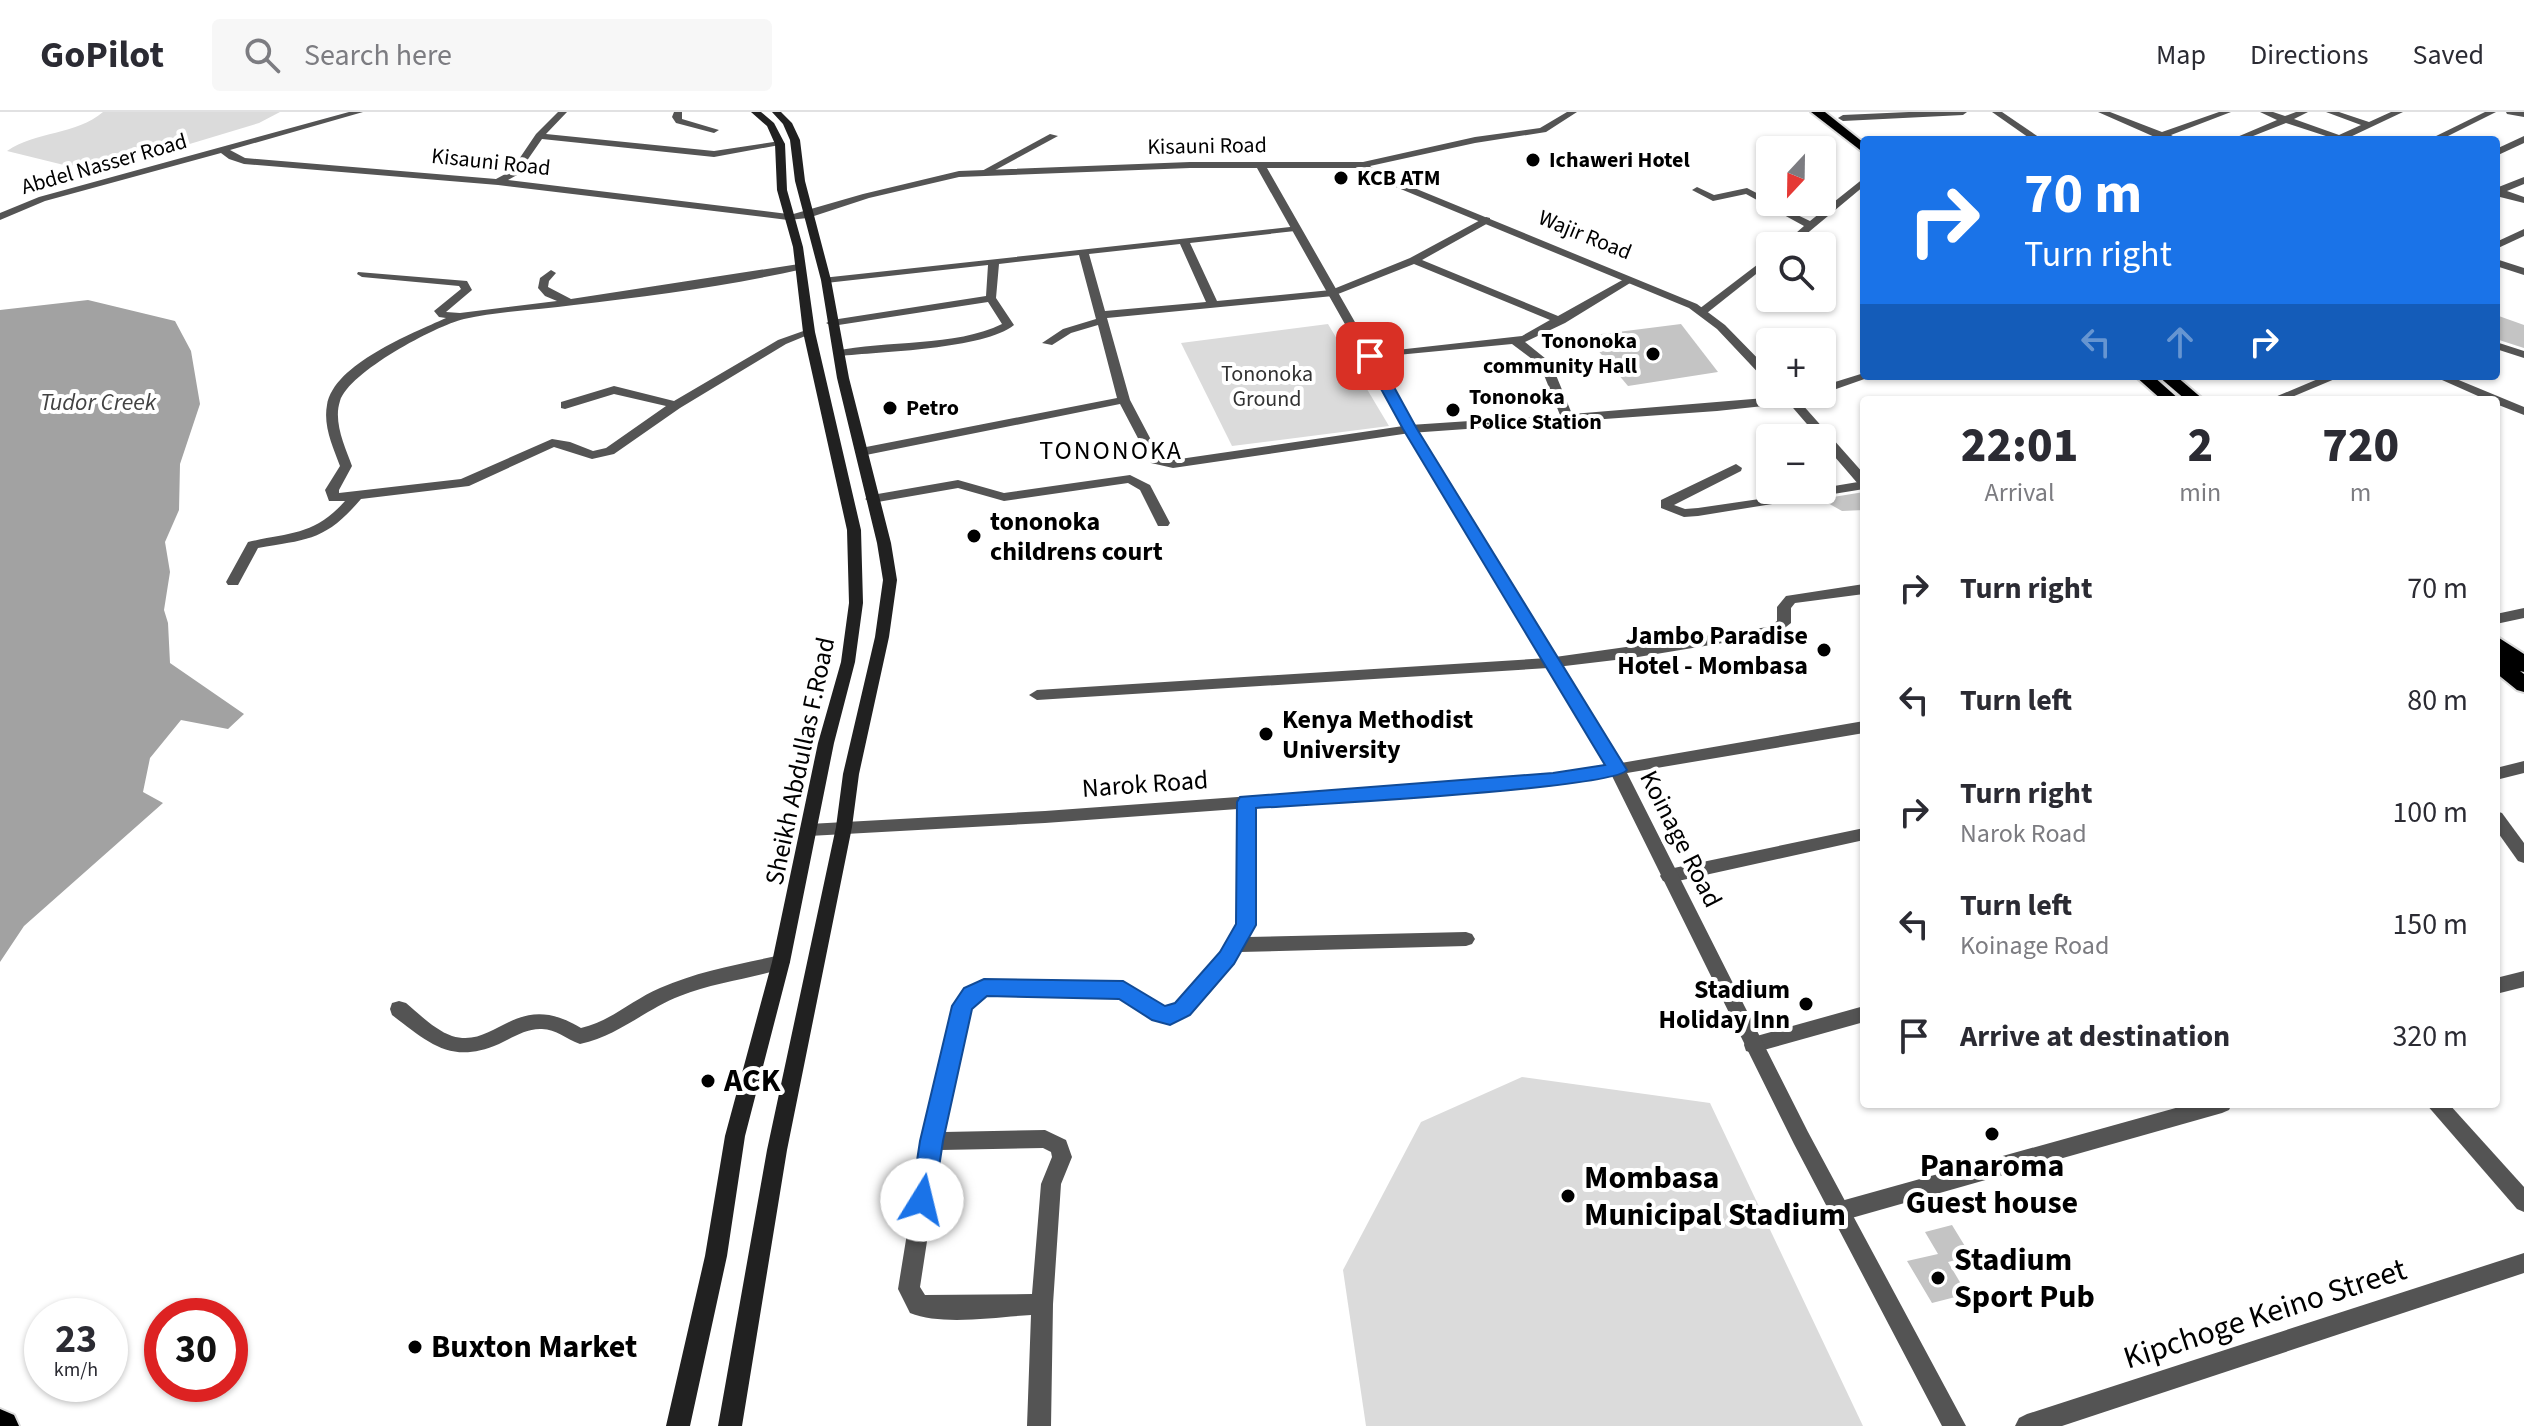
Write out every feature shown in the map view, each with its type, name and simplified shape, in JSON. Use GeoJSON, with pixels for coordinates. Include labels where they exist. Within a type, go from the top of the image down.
{"type":"FeatureCollection","features":[{"type":"Feature","properties":{"kind":"highway"},"geometry":{"type":"LineString","coordinates":[[1817,112],[1860,146]]}},
{"type":"Feature","properties":{"kind":"highway"},"geometry":{"type":"LineString","coordinates":[[1839,115],[1866,136]]}},
{"type":"Feature","properties":{"kind":"highway"},"geometry":{"type":"LineString","coordinates":[[2148,380],[2167,396]]}},
{"type":"Feature","properties":{"kind":"highway"},"geometry":{"type":"LineString","coordinates":[[2171,380],[2191,396]]}},
{"type":"Feature","properties":{"kind":"highway"},"geometry":{"type":"LineString","coordinates":[[2500,653],[2524,665]]}},
{"type":"Feature","properties":{"kind":"highway"},"geometry":{"type":"LineString","coordinates":[[2500,655],[2524,685]]}},
{"type":"Feature","properties":{"kind":"main road"},"geometry":{"type":"LineString","coordinates":[[755,112],[775,130],[780,144]]}},
{"type":"Feature","properties":{"kind":"main road","name":"Sheikh Abdullas F.Road"},"geometry":{"type":"LineString","coordinates":[[730,1426],[777,1150],[844,827],[851,774],[882,637],[890,580],[832,323],[826,280],[807,211],[795,140],[787,123],[776,112]]}},
{"type":"Feature","properties":{"kind":"main road","name":"Sheikh Abdullas F.Road"},"geometry":{"type":"LineString","coordinates":[[678,1426],[716,1256],[735,1136],[781,962],[826,743],[848,662],[856,603],[854,530],[809,332],[798,247],[782,190],[780,144]]}},
{"type":"Feature","properties":{"kind":"street","name":"Abdel Nasser Road"},"geometry":{"type":"LineString","coordinates":[[0,217],[25,204],[359,112]]}},
{"type":"Feature","properties":{"kind":"street"},"geometry":{"type":"LineString","coordinates":[[498,182],[514,173],[539,136],[563,112]]}},
{"type":"Feature","properties":{"kind":"street"},"geometry":{"type":"LineString","coordinates":[[678,112],[679,121],[714,130]]}},
{"type":"Feature","properties":{"kind":"street","name":"Kisauni Road"},"geometry":{"type":"LineString","coordinates":[[224,150],[244,161],[498,182],[756,215],[807,211],[927,181],[985,172],[1363,165],[1485,138],[1543,130],[1573,112]]}},
{"type":"Feature","properties":{"kind":"street"},"geometry":{"type":"LineString","coordinates":[[1839,115],[1963,112]]}},
{"type":"Feature","properties":{"kind":"street"},"geometry":{"type":"LineString","coordinates":[[1996,112],[2032,136]]}},
{"type":"Feature","properties":{"kind":"street"},"geometry":{"type":"LineString","coordinates":[[2102,112],[2156,136]]}},
{"type":"Feature","properties":{"kind":"street"},"geometry":{"type":"LineString","coordinates":[[2161,136],[2227,112]]}},
{"type":"Feature","properties":{"kind":"street"},"geometry":{"type":"LineString","coordinates":[[2264,112],[2332,136]]}},
{"type":"Feature","properties":{"kind":"street"},"geometry":{"type":"LineString","coordinates":[[2245,136],[2304,112]]}},
{"type":"Feature","properties":{"kind":"street"},"geometry":{"type":"LineString","coordinates":[[2330,112],[2369,125]]}},
{"type":"Feature","properties":{"kind":"street"},"geometry":{"type":"LineString","coordinates":[[2346,136],[2399,112]]}},
{"type":"Feature","properties":{"kind":"street"},"geometry":{"type":"LineString","coordinates":[[2441,136],[2492,112]]}},
{"type":"Feature","properties":{"kind":"street"},"geometry":{"type":"LineString","coordinates":[[2510,112],[2524,114]]}},
{"type":"Feature","properties":{"kind":"street"},"geometry":{"type":"LineString","coordinates":[[2125,121],[2136,116]]}},
{"type":"Feature","properties":{"kind":"street"},"geometry":{"type":"LineString","coordinates":[[539,136],[714,154],[780,144]]}},
{"type":"Feature","properties":{"kind":"street"},"geometry":{"type":"LineString","coordinates":[[985,172],[1053,136]]}},
{"type":"Feature","properties":{"kind":"street"},"geometry":{"type":"LineString","coordinates":[[2500,151],[2524,139]]}},
{"type":"Feature","properties":{"kind":"street","name":"Wajir Road"},"geometry":{"type":"LineString","coordinates":[[1363,165],[1377,176],[1703,311],[1756,364]]}},
{"type":"Feature","properties":{"kind":"street","name":"Koinage Road"},"geometry":{"type":"LineString","coordinates":[[1261,166],[1410,429],[1617,770],[1753,1045],[1954,1426]]}},
{"type":"Feature","properties":{"kind":"street"},"geometry":{"type":"LineString","coordinates":[[514,173],[519,185]]}},
{"type":"Feature","properties":{"kind":"street"},"geometry":{"type":"LineString","coordinates":[[2500,191],[2524,180]]}},
{"type":"Feature","properties":{"kind":"street"},"geometry":{"type":"LineString","coordinates":[[1804,232],[1860,184]]}},
{"type":"Feature","properties":{"kind":"street"},"geometry":{"type":"LineString","coordinates":[[1697,190],[1713,198],[1747,191],[1811,226]]}},
{"type":"Feature","properties":{"kind":"street"},"geometry":{"type":"LineString","coordinates":[[2500,193],[2524,200]]}},
{"type":"Feature","properties":{"kind":"street"},"geometry":{"type":"LineString","coordinates":[[0,208],[25,204]]}},
{"type":"Feature","properties":{"kind":"street"},"geometry":{"type":"LineString","coordinates":[[1048,343],[1053,337],[1102,318],[1333,293],[1414,260],[1486,220]]}},
{"type":"Feature","properties":{"kind":"street"},"geometry":{"type":"LineString","coordinates":[[826,280],[1084,254],[1295,228]]}},
{"type":"Feature","properties":{"kind":"street"},"geometry":{"type":"LineString","coordinates":[[2500,244],[2524,232]]}},
{"type":"Feature","properties":{"kind":"street"},"geometry":{"type":"LineString","coordinates":[[1184,241],[1213,304]]}},
{"type":"Feature","properties":{"kind":"street"},"geometry":{"type":"LineString","coordinates":[[1084,254],[1124,400],[1152,456],[1164,463],[1410,429],[1568,418],[1756,399]]}},
{"type":"Feature","properties":{"kind":"street"},"geometry":{"type":"LineString","coordinates":[[1414,260],[1561,321]]}},
{"type":"Feature","properties":{"kind":"street"},"geometry":{"type":"LineString","coordinates":[[839,353],[962,338],[1005,329],[1008,325],[991,298],[994,261]]}},
{"type":"Feature","properties":{"kind":"street"},"geometry":{"type":"LineString","coordinates":[[2500,263],[2524,272]]}},
{"type":"Feature","properties":{"kind":"street"},"geometry":{"type":"LineString","coordinates":[[362,274],[463,283],[467,290],[440,311],[443,315],[460,316],[615,297],[799,267]]}},
{"type":"Feature","properties":{"kind":"street"},"geometry":{"type":"LineString","coordinates":[[1703,311],[1756,269]]}},
{"type":"Feature","properties":{"kind":"street"},"geometry":{"type":"LineString","coordinates":[[551,273],[544,280],[543,288],[549,294],[568,301]]}},
{"type":"Feature","properties":{"kind":"street"},"geometry":{"type":"LineString","coordinates":[[1370,356],[1516,341],[1561,321],[1630,280]]}},
{"type":"Feature","properties":{"kind":"street"},"geometry":{"type":"LineString","coordinates":[[832,323],[991,298]]}},
{"type":"Feature","properties":{"kind":"street"},"geometry":{"type":"LineString","coordinates":[[460,316],[361,366],[335,395],[335,436],[346,466],[332,494],[334,498],[476,480],[552,443],[592,455],[602,454],[676,405],[782,342],[809,332]]}},
{"type":"Feature","properties":{"kind":"street"},"geometry":{"type":"LineString","coordinates":[[1516,341],[1545,363],[1568,418]]}},
{"type":"Feature","properties":{"kind":"street"},"geometry":{"type":"LineString","coordinates":[[2500,346],[2524,355]]}},
{"type":"Feature","properties":{"kind":"street"},"geometry":{"type":"LineString","coordinates":[[1836,386],[1860,378]]}},
{"type":"Feature","properties":{"kind":"street"},"geometry":{"type":"LineString","coordinates":[[2284,396],[2326,380]]}},
{"type":"Feature","properties":{"kind":"street"},"geometry":{"type":"LineString","coordinates":[[2449,380],[2488,396]]}},
{"type":"Feature","properties":{"kind":"street"},"geometry":{"type":"LineString","coordinates":[[565,405],[585,396],[614,390],[676,405]]}},
{"type":"Feature","properties":{"kind":"street"},"geometry":{"type":"LineString","coordinates":[[861,452],[1124,400]]}},
{"type":"Feature","properties":{"kind":"street"},"geometry":{"type":"LineString","coordinates":[[2500,401],[2524,411]]}},
{"type":"Feature","properties":{"kind":"street"},"geometry":{"type":"LineString","coordinates":[[1800,408],[1860,479]]}},
{"type":"Feature","properties":{"kind":"street"},"geometry":{"type":"LineString","coordinates":[[1736,468],[1675,496],[1666,503],[1668,508],[1684,513],[1698,512],[1860,485]]}},
{"type":"Feature","properties":{"kind":"street"},"geometry":{"type":"LineString","coordinates":[[872,499],[958,484],[1004,497],[1130,479],[1145,488],[1163,523]]}},
{"type":"Feature","properties":{"kind":"street"},"geometry":{"type":"LineString","coordinates":[[233,582],[253,545],[312,534],[338,517],[356,496]]}},
{"type":"Feature","properties":{"kind":"street"},"geometry":{"type":"LineString","coordinates":[[1037,695],[1370,677],[1550,663],[1772,631],[1782,627],[1784,607],[1791,599],[1860,590]]}},
{"type":"Feature","properties":{"kind":"street"},"geometry":{"type":"LineString","coordinates":[[2500,618],[2524,613]]}},
{"type":"Feature","properties":{"kind":"street","name":"Narok Road"},"geometry":{"type":"LineString","coordinates":[[809,830],[1045,817],[1553,780],[1860,728]]}},
{"type":"Feature","properties":{"kind":"street"},"geometry":{"type":"LineString","coordinates":[[2500,773],[2524,767]]}},
{"type":"Feature","properties":{"kind":"street"},"geometry":{"type":"LineString","coordinates":[[1042,1304],[934,1308],[918,1305],[909,1289],[932,1141],[962,1006],[971,995],[984,987],[1123,990],[1159,1013],[1170,1016],[1182,1009],[1237,945],[1246,925],[1247,802]]}},
{"type":"Feature","properties":{"kind":"street"},"geometry":{"type":"LineString","coordinates":[[2500,823],[2524,856]]}},
{"type":"Feature","properties":{"kind":"street"},"geometry":{"type":"LineString","coordinates":[[1669,876],[1860,835]]}},
{"type":"Feature","properties":{"kind":"street"},"geometry":{"type":"LineString","coordinates":[[1237,945],[1466,939]]}},
{"type":"Feature","properties":{"kind":"street"},"geometry":{"type":"LineString","coordinates":[[399,1009],[437,1038],[461,1046],[479,1043],[538,1021],[550,1020],[580,1036],[612,1028],[661,996],[725,975],[781,962]]}},
{"type":"Feature","properties":{"kind":"street"},"geometry":{"type":"LineString","coordinates":[[2500,985],[2524,979]]}},
{"type":"Feature","properties":{"kind":"street"},"geometry":{"type":"LineString","coordinates":[[1753,1045],[1860,1015]]}},
{"type":"Feature","properties":{"kind":"street"},"geometry":{"type":"LineString","coordinates":[[1841,1211],[2208,1108]]}},
{"type":"Feature","properties":{"kind":"street"},"geometry":{"type":"LineString","coordinates":[[2440,1108],[2524,1202]]}},
{"type":"Feature","properties":{"kind":"street"},"geometry":{"type":"LineString","coordinates":[[932,1141],[1045,1139],[1059,1146],[1062,1157],[1051,1184],[1042,1304],[1039,1426]]}},
{"type":"Feature","properties":{"kind":"street","name":"Kipchoge Keino Street"},"geometry":{"type":"LineString","coordinates":[[2027,1426],[2524,1263]]}},
{"type":"Feature","properties":{"kind":"green space"},"geometry":{"type":"Polygon","coordinates":[[[103,112],[280,112],[259,123],[183,146],[99,162],[68,166],[7,151],[30,140],[81,125],[103,112]]]}},
{"type":"Feature","properties":{"kind":"green space","name":"Tononoka Ground"},"geometry":{"type":"Polygon","coordinates":[[[1328,324],[1389,426],[1232,446],[1181,343],[1328,324]]]}},
{"type":"Feature","properties":{"kind":"green space","name":"Mombasa Municipal Stadium"},"geometry":{"type":"Polygon","coordinates":[[[1522,1077],[1710,1103],[1863,1426],[1366,1426],[1343,1270],[1421,1122],[1522,1077]]]}},
{"type":"Feature","properties":{"kind":"water","name":"Tudor Creek"},"geometry":{"type":"Polygon","coordinates":[[[88,300],[175,321],[191,351],[200,404],[180,464],[179,510],[165,542],[170,572],[164,610],[168,623],[170,663],[244,714],[228,729],[181,720],[150,758],[143,792],[163,803],[24,926],[0,962],[0,310],[88,300]]]}},
{"type":"Feature","properties":{"kind":"building"},"geometry":{"type":"Polygon","coordinates":[[[2500,316],[2524,325],[2524,348],[2500,340],[2500,316]]]}},
{"type":"Feature","properties":{"kind":"building","name":"Tononoka community Hall"},"geometry":{"type":"Polygon","coordinates":[[[1681,324],[1718,372],[1628,386],[1586,336],[1681,324]]]}},
{"type":"Feature","properties":{"kind":"building"},"geometry":{"type":"Polygon","coordinates":[[[1860,493],[1860,510],[1842,511],[1830,504],[1836,504],[1836,497],[1860,493]]]}},
{"type":"Feature","properties":{"kind":"building","name":"Stadium Sport Pub"},"geometry":{"type":"Polygon","coordinates":[[[1952,1225],[1971,1256],[1948,1262],[1967,1294],[1932,1303],[1907,1261],[1938,1254],[1925,1232],[1952,1225]]]}},
{"type":"Feature","properties":{"kind":"place","name":"Ichaweri Hotel"},"geometry":{"type":"Point","coordinates":[1533,160]}},
{"type":"Feature","properties":{"kind":"place","name":"KCB ATM"},"geometry":{"type":"Point","coordinates":[1341,178]}},
{"type":"Feature","properties":{"kind":"place","name":"Tononoka community Hall"},"geometry":{"type":"Point","coordinates":[1653,354]}},
{"type":"Feature","properties":{"kind":"place","name":"Petro"},"geometry":{"type":"Point","coordinates":[890,408]}},
{"type":"Feature","properties":{"kind":"place","name":"Tononoka Police Station"},"geometry":{"type":"Point","coordinates":[1453,410]}},
{"type":"Feature","properties":{"kind":"place","name":"tononoka childrens court"},"geometry":{"type":"Point","coordinates":[974,536]}},
{"type":"Feature","properties":{"kind":"place","name":"Jambo Paradise Hotel - Mombasa"},"geometry":{"type":"Point","coordinates":[1824,650]}},
{"type":"Feature","properties":{"kind":"place","name":"Kenya Methodist University"},"geometry":{"type":"Point","coordinates":[1266,734]}},
{"type":"Feature","properties":{"kind":"place","name":"Stadium Holiday Inn"},"geometry":{"type":"Point","coordinates":[1806,1004]}},
{"type":"Feature","properties":{"kind":"place","name":"ACK"},"geometry":{"type":"Point","coordinates":[708,1081]}},
{"type":"Feature","properties":{"kind":"place","name":"Panaroma Guest house"},"geometry":{"type":"Point","coordinates":[1992,1134]}},
{"type":"Feature","properties":{"kind":"place","name":"Mombasa Municipal Stadium"},"geometry":{"type":"Point","coordinates":[1568,1196]}},
{"type":"Feature","properties":{"kind":"place","name":"Stadium Sport Pub"},"geometry":{"type":"Point","coordinates":[1938,1278]}},
{"type":"Feature","properties":{"kind":"place","name":"Buxton Market"},"geometry":{"type":"Point","coordinates":[415,1347]}},
{"type":"Feature","properties":{"kind":"district","name":"TONONOKA"},"geometry":{"type":"Point","coordinates":[1111,450]}},
{"type":"Feature","properties":{"kind":"route"},"geometry":{"type":"LineString","coordinates":[[922,1200],[962,1006],[971,995],[984,987],[1123,990],[1159,1013],[1170,1016],[1182,1009],[1237,945],[1246,925],[1247,802],[1553,780],[1617,770],[1410,429],[1370,356]]}}]}
